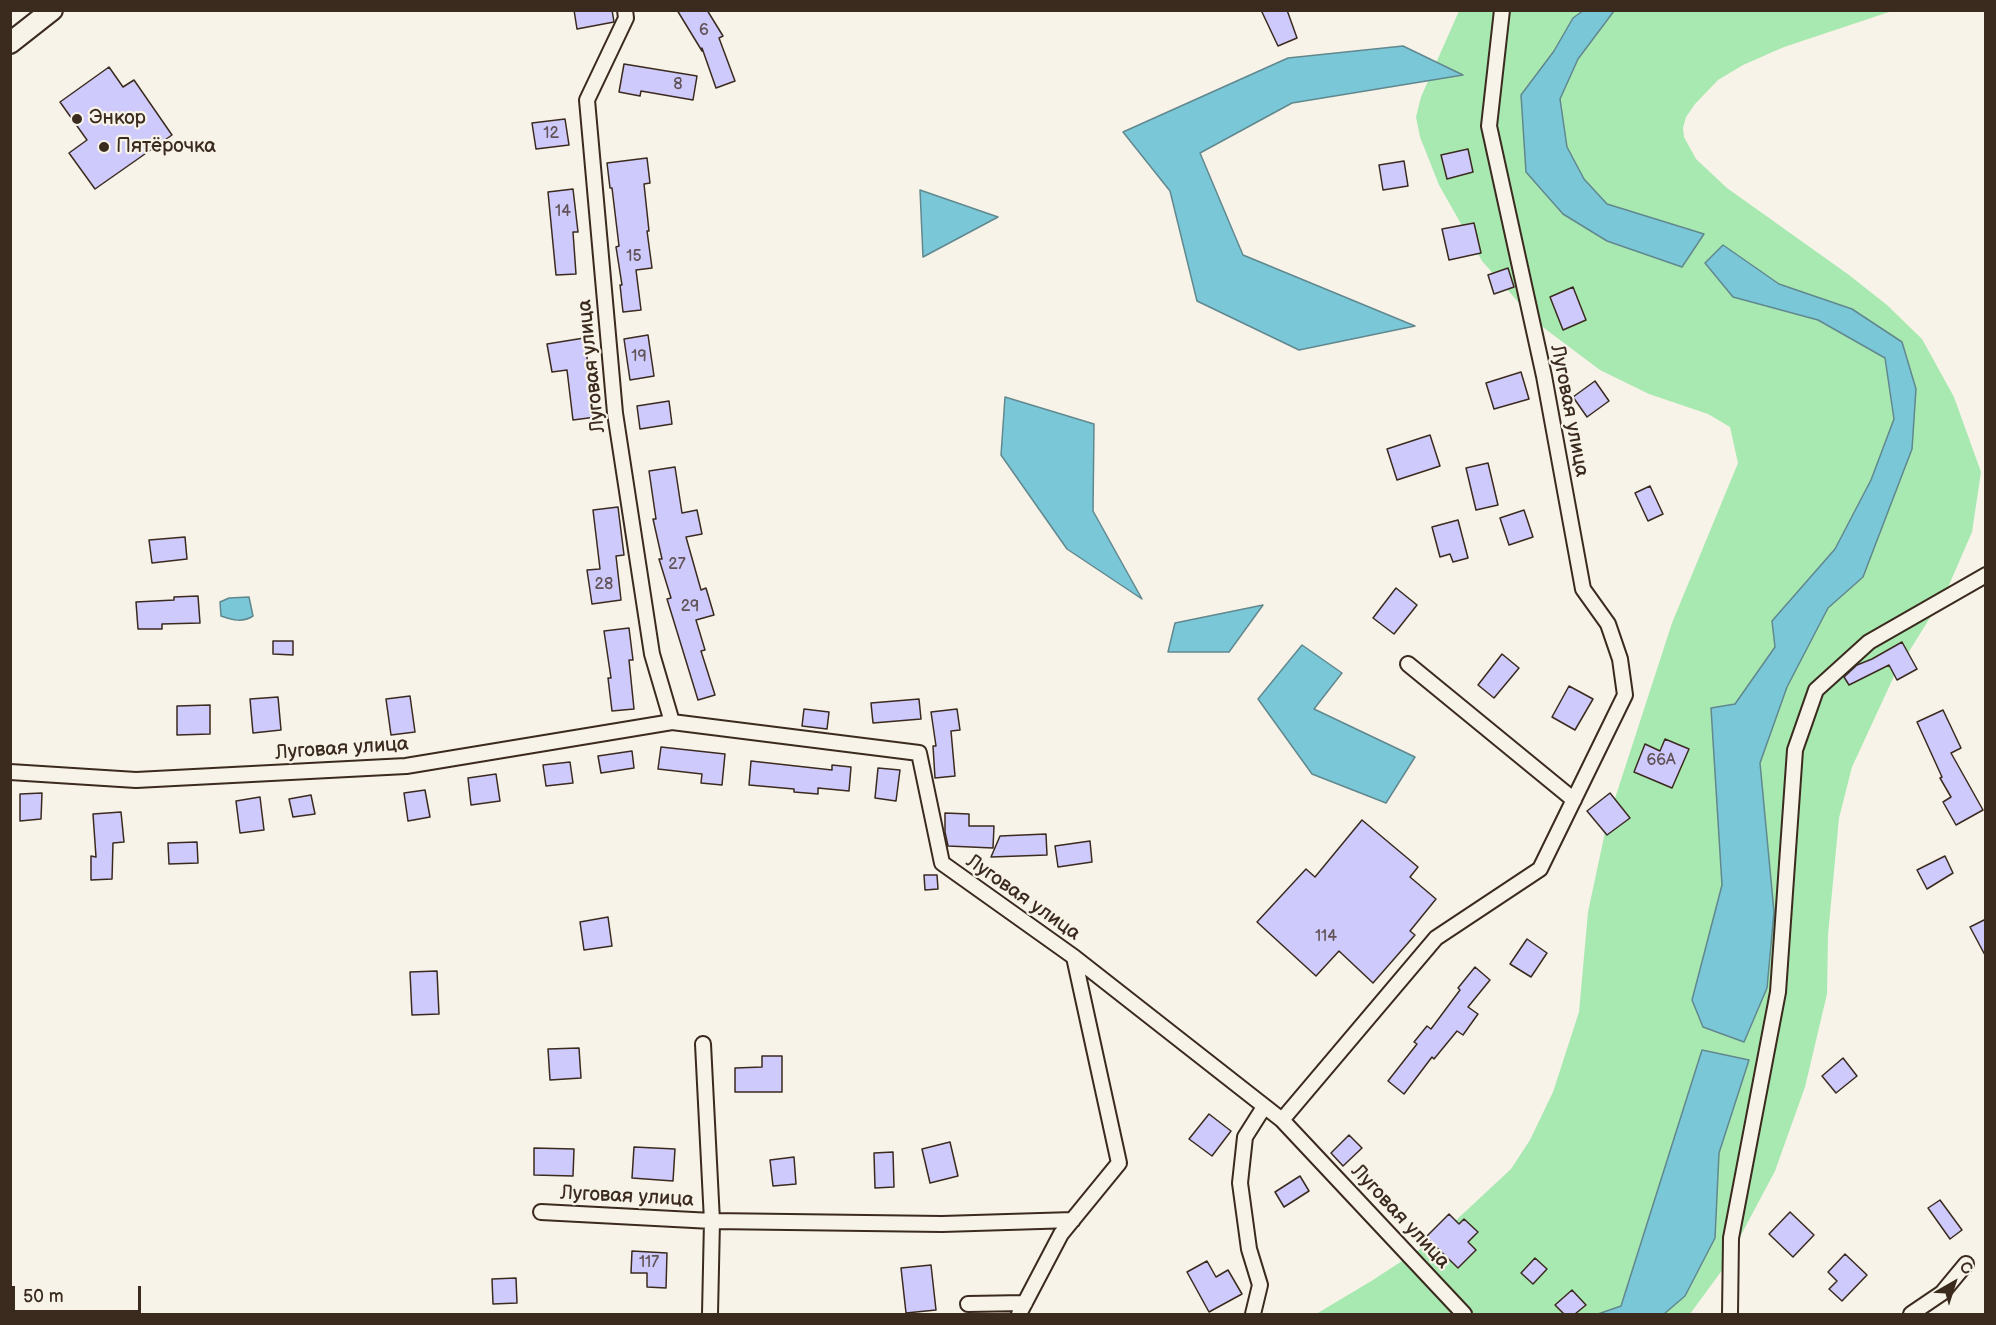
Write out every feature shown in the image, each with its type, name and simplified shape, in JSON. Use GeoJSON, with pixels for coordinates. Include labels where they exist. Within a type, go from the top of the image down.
{"type":"FeatureCollection","features":[{"type":"Feature","properties":{"kind":"main road"},"geometry":{"type":"LineString","coordinates":[[10,43],[52,10]]}},
{"type":"Feature","properties":{"kind":"street","name":"Луговая улица"},"geometry":{"type":"LineString","coordinates":[[625,10],[626,18],[587,100],[615,413],[652,654],[672,722]]}},
{"type":"Feature","properties":{"kind":"street","name":"Луговая улица"},"geometry":{"type":"LineString","coordinates":[[1282,1120],[1436,938],[1540,869],[1625,695],[1620,659],[1608,624],[1583,590],[1544,376],[1489,126],[1502,10]]}},
{"type":"Feature","properties":{"kind":"street"},"geometry":{"type":"LineString","coordinates":[[1730,1314],[1731,1238],[1778,992],[1795,750],[1816,690],[1869,642],[1986,575]]}},
{"type":"Feature","properties":{"kind":"street"},"geometry":{"type":"LineString","coordinates":[[1408,664],[1574,800]]}},
{"type":"Feature","properties":{"kind":"street","name":"Луговая улица"},"geometry":{"type":"LineString","coordinates":[[10,772],[136,780],[406,766],[672,722],[919,753],[942,863],[1074,957],[1282,1120],[1464,1314]]}},
{"type":"Feature","properties":{"kind":"street"},"geometry":{"type":"LineString","coordinates":[[968,1304],[1022,1309],[1060,1234],[1119,1164],[1074,957]]}},
{"type":"Feature","properties":{"kind":"street","name":"Луговая улица"},"geometry":{"type":"LineString","coordinates":[[703,1044],[712,1221],[710,1314]]}},
{"type":"Feature","properties":{"kind":"street"},"geometry":{"type":"LineString","coordinates":[[1253,1314],[1260,1285],[1249,1249],[1240,1183],[1245,1137],[1264,1107]]}},
{"type":"Feature","properties":{"kind":"street","name":"Луговая улица"},"geometry":{"type":"LineString","coordinates":[[540,1212],[712,1221],[942,1224],[1073,1220]]}},
{"type":"Feature","properties":{"kind":"street"},"geometry":{"type":"LineString","coordinates":[[1911,1314],[1942,1293],[1966,1264]]}},
{"type":"Feature","properties":{"kind":"green space"},"geometry":{"type":"Polygon","coordinates":[[[1459,11],[1892,11],[1784,47],[1743,65],[1718,80],[1686,117],[1683,128],[1684,137],[1696,159],[1727,188],[1849,275],[1887,305],[1922,339],[1954,397],[1981,472],[1972,532],[1946,592],[1895,674],[1852,767],[1839,818],[1828,935],[1827,994],[1805,1087],[1775,1171],[1723,1269],[1690,1314],[1316,1314],[1437,1238],[1511,1169],[1530,1140],[1553,1092],[1579,1012],[1588,912],[1607,823],[1672,623],[1738,463],[1730,427],[1708,414],[1649,394],[1600,370],[1536,322],[1482,261],[1439,185],[1420,137],[1416,117],[1421,97],[1459,11]]]}},
{"type":"Feature","properties":{"kind":"water"},"geometry":{"type":"Polygon","coordinates":[[[1584,10],[1614,11],[1578,59],[1560,99],[1567,147],[1584,179],[1607,204],[1704,234],[1682,267],[1607,241],[1563,214],[1526,172],[1521,95],[1554,51],[1573,18],[1584,10]]]}},
{"type":"Feature","properties":{"kind":"water"},"geometry":{"type":"Polygon","coordinates":[[[1403,46],[1463,75],[1292,103],[1200,153],[1243,255],[1415,326],[1299,350],[1197,301],[1170,191],[1123,132],[1288,58],[1403,46]]]}},
{"type":"Feature","properties":{"kind":"water"},"geometry":{"type":"Polygon","coordinates":[[[920,190],[998,217],[923,257],[920,190]]]}},
{"type":"Feature","properties":{"kind":"water"},"geometry":{"type":"Polygon","coordinates":[[[1723,245],[1779,284],[1852,309],[1902,342],[1916,389],[1912,449],[1863,577],[1828,608],[1787,687],[1760,763],[1774,912],[1767,988],[1744,1042],[1703,1027],[1692,1000],[1722,885],[1711,708],[1735,704],[1775,647],[1772,621],[1835,549],[1871,480],[1894,419],[1885,358],[1818,320],[1733,297],[1705,263],[1723,245]]]}},
{"type":"Feature","properties":{"kind":"water"},"geometry":{"type":"Polygon","coordinates":[[[1005,397],[1094,424],[1093,511],[1142,599],[1067,549],[1001,455],[1005,397]]]}},
{"type":"Feature","properties":{"kind":"water"},"geometry":{"type":"Polygon","coordinates":[[[249,597],[253,616],[233,620],[221,616],[220,602],[229,598],[249,597]]]}},
{"type":"Feature","properties":{"kind":"water"},"geometry":{"type":"Polygon","coordinates":[[[1263,605],[1229,652],[1168,652],[1175,623],[1263,605]]]}},
{"type":"Feature","properties":{"kind":"water"},"geometry":{"type":"Polygon","coordinates":[[[1302,645],[1342,673],[1314,709],[1415,757],[1386,803],[1312,774],[1258,699],[1302,645]]]}},
{"type":"Feature","properties":{"kind":"water"},"geometry":{"type":"Polygon","coordinates":[[[1702,1050],[1749,1060],[1719,1153],[1715,1238],[1685,1296],[1664,1314],[1598,1314],[1621,1306],[1702,1050]]]}},
{"type":"Feature","properties":{"kind":"building"},"geometry":{"type":"Polygon","coordinates":[[[574,10],[612,10],[614,22],[577,29],[574,10]]]}},
{"type":"Feature","properties":{"kind":"building"},"geometry":{"type":"Polygon","coordinates":[[[677,10],[707,10],[723,36],[719,38],[735,81],[716,88],[702,48],[702,51],[677,10]]]}},
{"type":"Feature","properties":{"kind":"building"},"geometry":{"type":"Polygon","coordinates":[[[1261,10],[1287,10],[1297,38],[1278,46],[1261,10]]]}},
{"type":"Feature","properties":{"kind":"building"},"geometry":{"type":"Polygon","coordinates":[[[624,64],[697,76],[693,100],[641,91],[640,96],[619,92],[624,64]]]}},
{"type":"Feature","properties":{"kind":"building"},"geometry":{"type":"Polygon","coordinates":[[[109,67],[123,87],[134,80],[172,135],[95,189],[69,153],[87,140],[60,102],[109,67]]]}},
{"type":"Feature","properties":{"kind":"building"},"geometry":{"type":"Polygon","coordinates":[[[565,119],[569,145],[536,149],[532,123],[565,119]]]}},
{"type":"Feature","properties":{"kind":"building"},"geometry":{"type":"Polygon","coordinates":[[[1468,149],[1473,172],[1447,179],[1441,155],[1468,149]]]}},
{"type":"Feature","properties":{"kind":"building"},"geometry":{"type":"Polygon","coordinates":[[[647,158],[650,183],[644,184],[652,268],[636,270],[641,310],[623,312],[620,285],[622,285],[616,247],[619,246],[607,163],[647,158]]]}},
{"type":"Feature","properties":{"kind":"building"},"geometry":{"type":"Polygon","coordinates":[[[1404,161],[1408,186],[1383,190],[1379,165],[1404,161]]]}},
{"type":"Feature","properties":{"kind":"building"},"geometry":{"type":"Polygon","coordinates":[[[573,189],[578,232],[573,232],[576,274],[556,275],[548,192],[573,189]]]}},
{"type":"Feature","properties":{"kind":"building"},"geometry":{"type":"Polygon","coordinates":[[[1474,223],[1481,253],[1449,260],[1442,229],[1474,223]]]}},
{"type":"Feature","properties":{"kind":"building"},"geometry":{"type":"Polygon","coordinates":[[[1508,268],[1514,287],[1494,294],[1488,275],[1508,268]]]}},
{"type":"Feature","properties":{"kind":"building"},"geometry":{"type":"Polygon","coordinates":[[[1573,287],[1586,320],[1563,330],[1550,297],[1573,287]]]}},
{"type":"Feature","properties":{"kind":"building"},"geometry":{"type":"Polygon","coordinates":[[[648,335],[654,376],[630,380],[624,339],[648,335]]]}},
{"type":"Feature","properties":{"kind":"building"},"geometry":{"type":"Polygon","coordinates":[[[584,338],[596,417],[573,420],[567,370],[552,372],[547,344],[584,338]]]}},
{"type":"Feature","properties":{"kind":"building"},"geometry":{"type":"Polygon","coordinates":[[[1521,372],[1529,399],[1494,409],[1486,383],[1521,372]]]}},
{"type":"Feature","properties":{"kind":"building"},"geometry":{"type":"Polygon","coordinates":[[[1595,381],[1609,401],[1587,417],[1573,397],[1595,381]]]}},
{"type":"Feature","properties":{"kind":"building"},"geometry":{"type":"Polygon","coordinates":[[[669,401],[672,424],[640,429],[637,406],[669,401]]]}},
{"type":"Feature","properties":{"kind":"building"},"geometry":{"type":"Polygon","coordinates":[[[1430,435],[1440,466],[1397,480],[1387,449],[1430,435]]]}},
{"type":"Feature","properties":{"kind":"building"},"geometry":{"type":"Polygon","coordinates":[[[1488,463],[1498,505],[1476,510],[1466,468],[1488,463]]]}},
{"type":"Feature","properties":{"kind":"building"},"geometry":{"type":"Polygon","coordinates":[[[675,467],[682,513],[697,510],[702,534],[686,537],[701,590],[706,588],[714,615],[696,620],[705,650],[701,651],[715,695],[698,700],[667,599],[671,598],[659,559],[662,559],[653,519],[656,519],[649,471],[675,467]]]}},
{"type":"Feature","properties":{"kind":"building"},"geometry":{"type":"Polygon","coordinates":[[[1650,486],[1663,514],[1648,521],[1635,493],[1650,486]]]}},
{"type":"Feature","properties":{"kind":"building"},"geometry":{"type":"Polygon","coordinates":[[[618,507],[624,555],[616,556],[621,600],[592,604],[587,570],[600,569],[593,510],[618,507]]]}},
{"type":"Feature","properties":{"kind":"building"},"geometry":{"type":"Polygon","coordinates":[[[1524,510],[1533,537],[1509,545],[1500,518],[1524,510]]]}},
{"type":"Feature","properties":{"kind":"building"},"geometry":{"type":"Polygon","coordinates":[[[1458,520],[1468,558],[1453,562],[1450,554],[1440,557],[1432,527],[1458,520]]]}},
{"type":"Feature","properties":{"kind":"building"},"geometry":{"type":"Polygon","coordinates":[[[185,537],[187,559],[152,563],[149,540],[185,537]]]}},
{"type":"Feature","properties":{"kind":"building"},"geometry":{"type":"Polygon","coordinates":[[[1396,588],[1417,605],[1394,634],[1373,618],[1396,588]]]}},
{"type":"Feature","properties":{"kind":"building"},"geometry":{"type":"Polygon","coordinates":[[[198,596],[200,623],[162,624],[162,629],[138,629],[136,602],[198,596]]]}},
{"type":"Feature","properties":{"kind":"building"},"geometry":{"type":"Polygon","coordinates":[[[629,628],[633,660],[629,660],[634,709],[612,711],[608,678],[611,678],[604,631],[629,628]]]}},
{"type":"Feature","properties":{"kind":"building"},"geometry":{"type":"Polygon","coordinates":[[[273,641],[293,641],[293,655],[273,654],[273,641]]]}},
{"type":"Feature","properties":{"kind":"building"},"geometry":{"type":"Polygon","coordinates":[[[1902,642],[1917,669],[1897,680],[1889,665],[1849,685],[1844,677],[1857,665],[1902,642]]]}},
{"type":"Feature","properties":{"kind":"building"},"geometry":{"type":"Polygon","coordinates":[[[1502,654],[1519,668],[1494,698],[1478,685],[1502,654]]]}},
{"type":"Feature","properties":{"kind":"building"},"geometry":{"type":"Polygon","coordinates":[[[1569,686],[1593,699],[1575,730],[1552,717],[1569,686]]]}},
{"type":"Feature","properties":{"kind":"building"},"geometry":{"type":"Polygon","coordinates":[[[410,696],[415,732],[391,735],[386,699],[410,696]]]}},
{"type":"Feature","properties":{"kind":"building"},"geometry":{"type":"Polygon","coordinates":[[[278,697],[281,730],[253,733],[250,699],[278,697]]]}},
{"type":"Feature","properties":{"kind":"building"},"geometry":{"type":"Polygon","coordinates":[[[919,699],[921,719],[873,723],[871,703],[919,699]]]}},
{"type":"Feature","properties":{"kind":"building"},"geometry":{"type":"Polygon","coordinates":[[[210,705],[210,734],[177,735],[177,706],[210,705]]]}},
{"type":"Feature","properties":{"kind":"building"},"geometry":{"type":"Polygon","coordinates":[[[804,709],[829,712],[827,729],[802,726],[804,709]]]}},
{"type":"Feature","properties":{"kind":"building"},"geometry":{"type":"Polygon","coordinates":[[[957,709],[960,730],[951,731],[955,776],[935,778],[933,746],[936,746],[931,712],[957,709]]]}},
{"type":"Feature","properties":{"kind":"building"},"geometry":{"type":"Polygon","coordinates":[[[1943,710],[1961,748],[1951,753],[1983,810],[1956,825],[1943,802],[1951,797],[1940,778],[1942,777],[1917,722],[1943,710]]]}},
{"type":"Feature","properties":{"kind":"building"},"geometry":{"type":"Polygon","coordinates":[[[1665,739],[1689,749],[1672,788],[1634,772],[1645,744],[1660,751],[1665,739]]]}},
{"type":"Feature","properties":{"kind":"building"},"geometry":{"type":"Polygon","coordinates":[[[661,747],[725,754],[722,785],[701,783],[702,774],[658,769],[661,747]]]}},
{"type":"Feature","properties":{"kind":"building"},"geometry":{"type":"Polygon","coordinates":[[[632,751],[634,768],[601,773],[598,756],[632,751]]]}},
{"type":"Feature","properties":{"kind":"building"},"geometry":{"type":"Polygon","coordinates":[[[751,761],[832,770],[832,765],[851,767],[849,791],[818,788],[818,794],[794,792],[794,789],[749,785],[751,761]]]}},
{"type":"Feature","properties":{"kind":"building"},"geometry":{"type":"Polygon","coordinates":[[[570,762],[573,783],[546,786],[543,765],[570,762]]]}},
{"type":"Feature","properties":{"kind":"building"},"geometry":{"type":"Polygon","coordinates":[[[878,768],[900,770],[896,801],[875,798],[878,768]]]}},
{"type":"Feature","properties":{"kind":"building"},"geometry":{"type":"Polygon","coordinates":[[[496,774],[500,801],[471,805],[468,778],[496,774]]]}},
{"type":"Feature","properties":{"kind":"building"},"geometry":{"type":"Polygon","coordinates":[[[425,790],[430,817],[408,821],[404,793],[425,790]]]}},
{"type":"Feature","properties":{"kind":"building"},"geometry":{"type":"Polygon","coordinates":[[[42,793],[41,819],[20,821],[20,794],[42,793]]]}},
{"type":"Feature","properties":{"kind":"building"},"geometry":{"type":"Polygon","coordinates":[[[1610,793],[1630,818],[1607,835],[1587,811],[1610,793]]]}},
{"type":"Feature","properties":{"kind":"building"},"geometry":{"type":"Polygon","coordinates":[[[311,795],[315,814],[293,817],[289,799],[311,795]]]}},
{"type":"Feature","properties":{"kind":"building"},"geometry":{"type":"Polygon","coordinates":[[[260,797],[264,830],[240,833],[236,801],[260,797]]]}},
{"type":"Feature","properties":{"kind":"building"},"geometry":{"type":"Polygon","coordinates":[[[121,812],[124,842],[113,843],[112,879],[91,880],[91,856],[96,857],[93,814],[121,812]]]}},
{"type":"Feature","properties":{"kind":"building"},"geometry":{"type":"Polygon","coordinates":[[[945,813],[969,814],[969,826],[994,826],[993,848],[948,846],[945,813]]]}},
{"type":"Feature","properties":{"kind":"building"},"geometry":{"type":"Polygon","coordinates":[[[1362,820],[1418,867],[1410,877],[1436,899],[1410,931],[1415,935],[1373,983],[1339,951],[1316,976],[1257,922],[1306,869],[1315,877],[1362,820]]]}},
{"type":"Feature","properties":{"kind":"building"},"geometry":{"type":"Polygon","coordinates":[[[1046,834],[1047,855],[991,857],[1000,836],[1046,834]]]}},
{"type":"Feature","properties":{"kind":"building"},"geometry":{"type":"Polygon","coordinates":[[[1090,841],[1092,862],[1058,867],[1055,846],[1090,841]]]}},
{"type":"Feature","properties":{"kind":"building"},"geometry":{"type":"Polygon","coordinates":[[[197,842],[198,863],[169,864],[168,843],[197,842]]]}},
{"type":"Feature","properties":{"kind":"building"},"geometry":{"type":"Polygon","coordinates":[[[1945,856],[1953,873],[1927,889],[1917,870],[1945,856]]]}},
{"type":"Feature","properties":{"kind":"building"},"geometry":{"type":"Polygon","coordinates":[[[924,875],[937,875],[938,889],[925,890],[924,875]]]}},
{"type":"Feature","properties":{"kind":"building"},"geometry":{"type":"Polygon","coordinates":[[[608,917],[612,946],[584,950],[580,922],[608,917]]]}},
{"type":"Feature","properties":{"kind":"building"},"geometry":{"type":"Polygon","coordinates":[[[1986,919],[1986,957],[1970,927],[1986,919]]]}},
{"type":"Feature","properties":{"kind":"building"},"geometry":{"type":"Polygon","coordinates":[[[1527,939],[1547,953],[1531,977],[1510,964],[1527,939]]]}},
{"type":"Feature","properties":{"kind":"building"},"geometry":{"type":"Polygon","coordinates":[[[1475,967],[1490,980],[1468,1007],[1478,1014],[1463,1035],[1457,1031],[1434,1059],[1432,1057],[1404,1094],[1388,1081],[1417,1044],[1414,1042],[1427,1026],[1431,1029],[1475,967]]]}},
{"type":"Feature","properties":{"kind":"building"},"geometry":{"type":"Polygon","coordinates":[[[437,971],[439,1014],[412,1015],[410,972],[437,971]]]}},
{"type":"Feature","properties":{"kind":"building"},"geometry":{"type":"Polygon","coordinates":[[[579,1048],[581,1078],[550,1080],[548,1049],[579,1048]]]}},
{"type":"Feature","properties":{"kind":"building"},"geometry":{"type":"Polygon","coordinates":[[[762,1056],[782,1056],[782,1092],[735,1092],[735,1068],[762,1067],[762,1056]]]}},
{"type":"Feature","properties":{"kind":"building"},"geometry":{"type":"Polygon","coordinates":[[[1843,1058],[1857,1076],[1836,1093],[1822,1076],[1843,1058]]]}},
{"type":"Feature","properties":{"kind":"building"},"geometry":{"type":"Polygon","coordinates":[[[1209,1114],[1231,1131],[1212,1156],[1189,1139],[1209,1114]]]}},
{"type":"Feature","properties":{"kind":"building"},"geometry":{"type":"Polygon","coordinates":[[[1349,1135],[1362,1148],[1343,1166],[1331,1153],[1349,1135]]]}},
{"type":"Feature","properties":{"kind":"building"},"geometry":{"type":"Polygon","coordinates":[[[950,1142],[958,1176],[930,1183],[922,1149],[950,1142]]]}},
{"type":"Feature","properties":{"kind":"building"},"geometry":{"type":"Polygon","coordinates":[[[634,1147],[675,1149],[673,1181],[632,1178],[634,1147]]]}},
{"type":"Feature","properties":{"kind":"building"},"geometry":{"type":"Polygon","coordinates":[[[534,1148],[574,1149],[573,1176],[534,1175],[534,1148]]]}},
{"type":"Feature","properties":{"kind":"building"},"geometry":{"type":"Polygon","coordinates":[[[893,1152],[894,1187],[875,1188],[874,1153],[893,1152]]]}},
{"type":"Feature","properties":{"kind":"building"},"geometry":{"type":"Polygon","coordinates":[[[794,1157],[796,1184],[773,1186],[770,1160],[794,1157]]]}},
{"type":"Feature","properties":{"kind":"building"},"geometry":{"type":"Polygon","coordinates":[[[1300,1176],[1309,1191],[1284,1207],[1275,1192],[1300,1176]]]}},
{"type":"Feature","properties":{"kind":"building"},"geometry":{"type":"Polygon","coordinates":[[[1940,1200],[1962,1230],[1950,1239],[1928,1208],[1940,1200]]]}},
{"type":"Feature","properties":{"kind":"building"},"geometry":{"type":"Polygon","coordinates":[[[1790,1212],[1814,1235],[1793,1257],[1769,1234],[1790,1212]]]}},
{"type":"Feature","properties":{"kind":"building"},"geometry":{"type":"Polygon","coordinates":[[[1449,1214],[1459,1224],[1464,1219],[1478,1232],[1468,1242],[1476,1250],[1458,1268],[1426,1237],[1449,1214]]]}},
{"type":"Feature","properties":{"kind":"building"},"geometry":{"type":"Polygon","coordinates":[[[632,1251],[667,1253],[666,1288],[647,1287],[647,1273],[631,1273],[632,1251]]]}},
{"type":"Feature","properties":{"kind":"building"},"geometry":{"type":"Polygon","coordinates":[[[1845,1254],[1867,1275],[1842,1301],[1829,1289],[1837,1281],[1828,1272],[1845,1254]]]}},
{"type":"Feature","properties":{"kind":"building"},"geometry":{"type":"Polygon","coordinates":[[[1535,1258],[1547,1269],[1533,1284],[1521,1273],[1535,1258]]]}},
{"type":"Feature","properties":{"kind":"building"},"geometry":{"type":"Polygon","coordinates":[[[1207,1261],[1216,1277],[1228,1270],[1242,1294],[1209,1312],[1187,1272],[1207,1261]]]}},
{"type":"Feature","properties":{"kind":"building"},"geometry":{"type":"Polygon","coordinates":[[[931,1265],[936,1310],[906,1313],[901,1268],[931,1265]]]}},
{"type":"Feature","properties":{"kind":"building"},"geometry":{"type":"Polygon","coordinates":[[[516,1278],[517,1303],[493,1304],[492,1279],[516,1278]]]}},
{"type":"Feature","properties":{"kind":"building"},"geometry":{"type":"Polygon","coordinates":[[[1572,1290],[1586,1305],[1575,1314],[1564,1314],[1555,1305],[1572,1290]]]}},
{"type":"Feature","properties":{"kind":"place","name":"Энкор"},"geometry":{"type":"Point","coordinates":[77,119]}},
{"type":"Feature","properties":{"kind":"place","name":"Пятёрочка"},"geometry":{"type":"Point","coordinates":[104,147]}}]}
